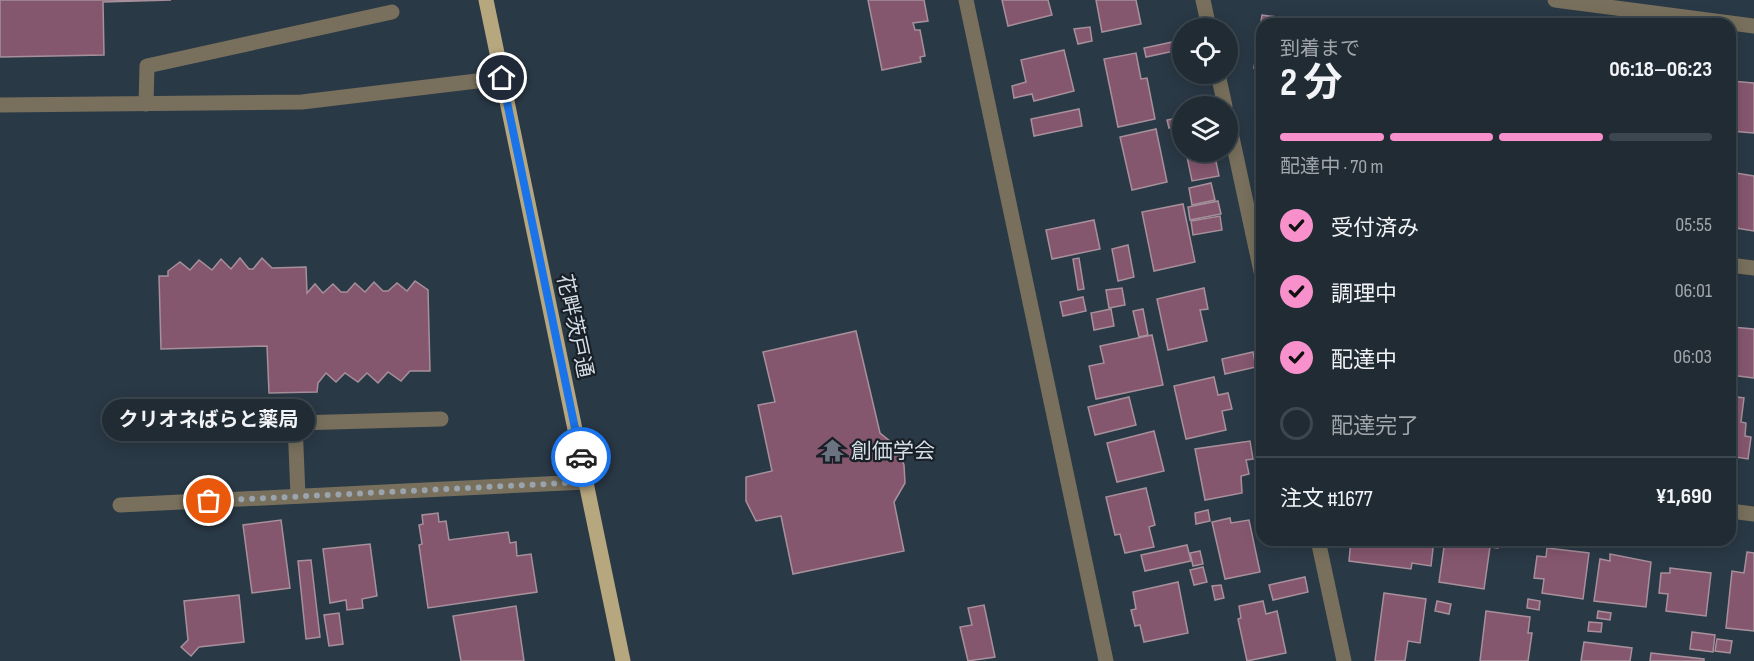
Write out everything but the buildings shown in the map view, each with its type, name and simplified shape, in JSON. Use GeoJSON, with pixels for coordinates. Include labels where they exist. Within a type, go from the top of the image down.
{"type":"FeatureCollection","features":[{"type":"Feature","properties":{"kind":"main road","name":"花畔茨戸通"},"geometry":{"type":"LineString","coordinates":[[486,0],[623,661]]}},
{"type":"Feature","properties":{"kind":"street"},"geometry":{"type":"LineString","coordinates":[[966,0],[1106,661]]}},
{"type":"Feature","properties":{"kind":"street"},"geometry":{"type":"LineString","coordinates":[[1203,0],[1207,18]]}},
{"type":"Feature","properties":{"kind":"street"},"geometry":{"type":"LineString","coordinates":[[1562,0],[1695,18]]}},
{"type":"Feature","properties":{"kind":"street"},"geometry":{"type":"LineString","coordinates":[[146,104],[147,66],[392,12]]}},
{"type":"Feature","properties":{"kind":"street"},"geometry":{"type":"LineString","coordinates":[[1736,24],[1754,26]]}},
{"type":"Feature","properties":{"kind":"street"},"geometry":{"type":"LineString","coordinates":[[0,105],[302,102],[502,78]]}},
{"type":"Feature","properties":{"kind":"street"},"geometry":{"type":"LineString","coordinates":[[1238,153],[1254,210],[1256,226]]}},
{"type":"Feature","properties":{"kind":"street"},"geometry":{"type":"LineString","coordinates":[[1736,266],[1754,268]]}},
{"type":"Feature","properties":{"kind":"street"},"geometry":{"type":"LineString","coordinates":[[180,409],[259,407],[259,424],[441,419]]}},
{"type":"Feature","properties":{"kind":"street"},"geometry":{"type":"LineString","coordinates":[[296,423],[298,496]]}},
{"type":"Feature","properties":{"kind":"street"},"geometry":{"type":"LineString","coordinates":[[120,505],[586,482]]}},
{"type":"Feature","properties":{"kind":"street"},"geometry":{"type":"LineString","coordinates":[[1736,512],[1754,514]]}},
{"type":"Feature","properties":{"kind":"street"},"geometry":{"type":"LineString","coordinates":[[1319,546],[1344,661]]}},
{"type":"Feature","properties":{"kind":"way so far"},"geometry":{"type":"LineString","coordinates":[[209,501],[586,482],[581,457]]}},
{"type":"Feature","properties":{"kind":"place","name":"創価学会"},"geometry":{"type":"Point","coordinates":[833,451]}},
{"type":"Feature","properties":{"kind":"place","name":"クリオネばらと薬局"},"geometry":{"type":"Point","coordinates":[209,501]}},
{"type":"Feature","properties":{"kind":"route"},"geometry":{"type":"LineString","coordinates":[[502,78],[581,457]]}}]}
